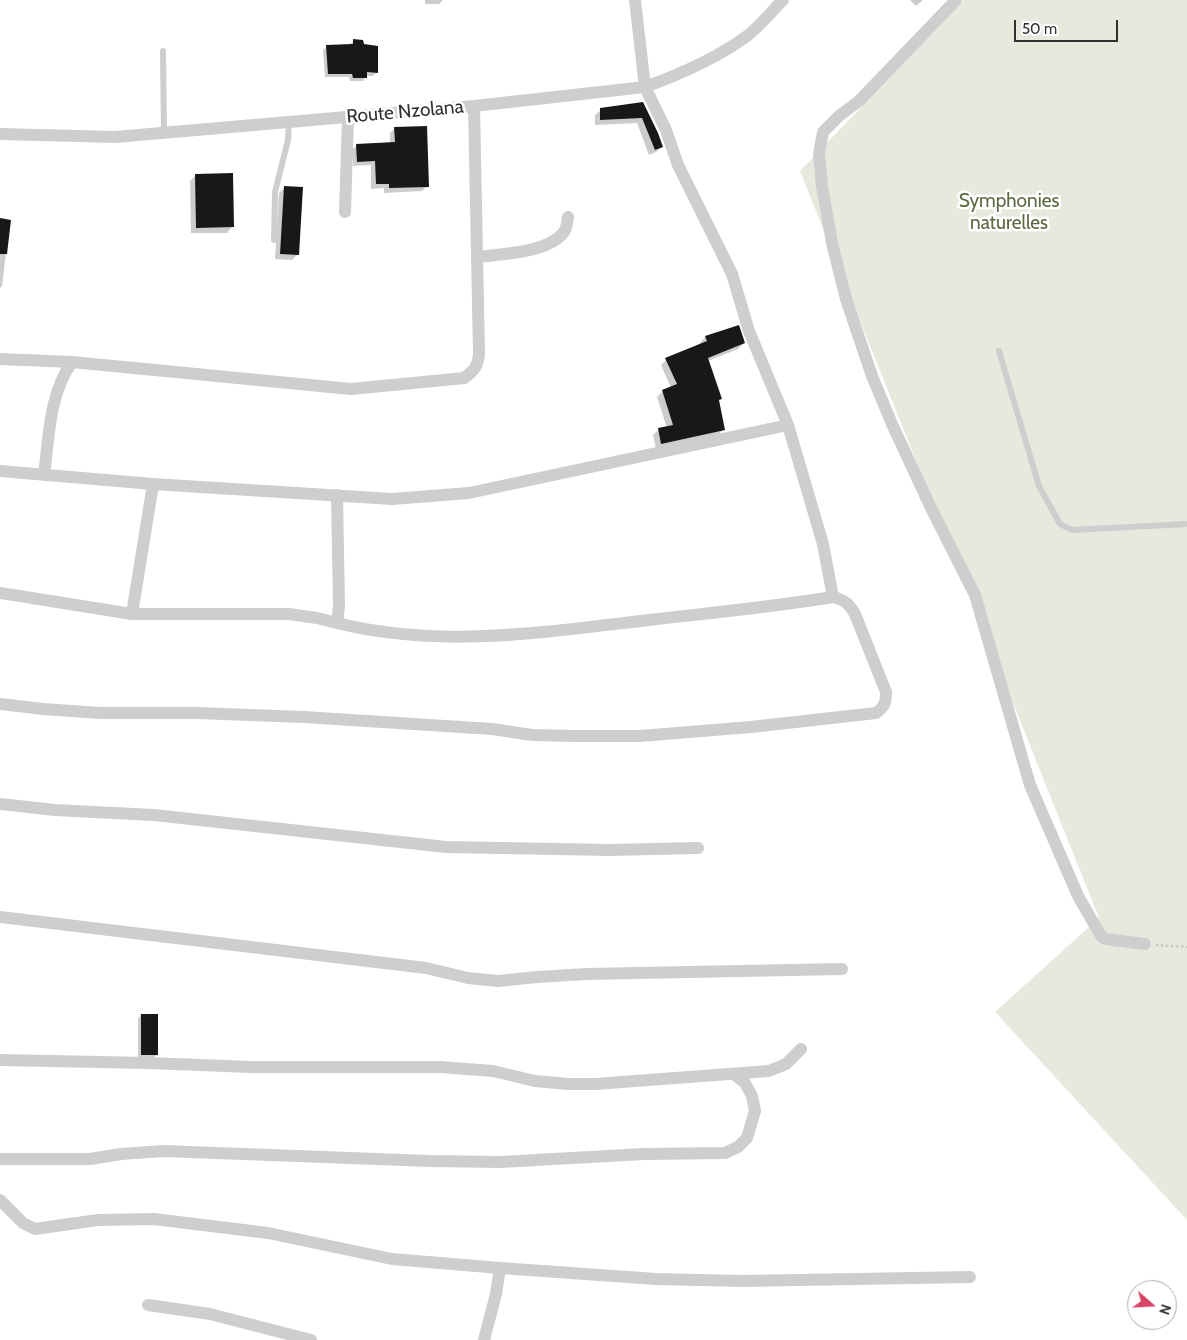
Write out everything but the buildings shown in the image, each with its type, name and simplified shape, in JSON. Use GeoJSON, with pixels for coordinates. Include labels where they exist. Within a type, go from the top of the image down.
{"type":"FeatureCollection","features":[{"type":"Feature","properties":{"kind":"street"},"geometry":{"type":"LineString","coordinates":[[635,0],[646,86],[666,130],[678,165],[732,274],[749,331],[788,425],[823,544],[833,597]]}},
{"type":"Feature","properties":{"kind":"street","name":"Route Nzolana"},"geometry":{"type":"LineString","coordinates":[[0,134],[115,137],[474,106],[646,86],[670,78],[712,57],[748,35],[783,0]]}},
{"type":"Feature","properties":{"kind":"street"},"geometry":{"type":"LineString","coordinates":[[956,0],[859,101],[839,116],[823,132],[819,154],[820,170],[832,243],[846,299],[872,376],[892,424],[975,595],[1030,785],[1078,896],[1101,936],[1105,939],[1145,944]]}},
{"type":"Feature","properties":{"kind":"street"},"geometry":{"type":"LineString","coordinates":[[0,359],[72,362],[351,389],[464,378],[473,372],[478,365],[479,354],[474,106]]}},
{"type":"Feature","properties":{"kind":"street"},"geometry":{"type":"LineString","coordinates":[[345,212],[348,117]]}},
{"type":"Feature","properties":{"kind":"street"},"geometry":{"type":"LineString","coordinates":[[477,258],[533,250],[556,241],[566,231],[568,217]]}},
{"type":"Feature","properties":{"kind":"street"},"geometry":{"type":"LineString","coordinates":[[44,475],[54,403],[61,379],[72,362]]}},
{"type":"Feature","properties":{"kind":"street"},"geometry":{"type":"LineString","coordinates":[[0,471],[153,484],[392,499],[469,493],[788,425]]}},
{"type":"Feature","properties":{"kind":"street"},"geometry":{"type":"LineString","coordinates":[[132,614],[153,484]]}},
{"type":"Feature","properties":{"kind":"street"},"geometry":{"type":"LineString","coordinates":[[337,495],[337,623]]}},
{"type":"Feature","properties":{"kind":"street"},"geometry":{"type":"LineString","coordinates":[[0,593],[132,614],[289,614],[317,618],[358,628],[422,637],[516,634],[833,597],[844,599],[850,606],[886,692],[886,701],[884,707],[876,713],[640,736],[532,735],[492,729],[304,717],[197,713],[101,713],[0,704]]}},
{"type":"Feature","properties":{"kind":"street"},"geometry":{"type":"LineString","coordinates":[[0,804],[55,810],[154,815],[446,847],[610,850],[698,848]]}},
{"type":"Feature","properties":{"kind":"street"},"geometry":{"type":"LineString","coordinates":[[0,917],[426,968],[468,978],[498,981],[587,974],[842,969]]}},
{"type":"Feature","properties":{"kind":"street"},"geometry":{"type":"LineString","coordinates":[[0,1060],[251,1067],[440,1067],[493,1071],[535,1081],[595,1084],[770,1071],[786,1064],[801,1049]]}},
{"type":"Feature","properties":{"kind":"street"},"geometry":{"type":"LineString","coordinates":[[0,1159],[90,1159],[121,1154],[163,1151],[500,1162],[644,1154],[724,1153],[738,1147],[747,1138],[755,1111],[752,1096],[744,1083],[734,1074]]}},
{"type":"Feature","properties":{"kind":"street"},"geometry":{"type":"LineString","coordinates":[[0,1200],[23,1223],[35,1229],[98,1220],[154,1219],[268,1233],[392,1259],[500,1268],[656,1279],[742,1281],[970,1277]]}},
{"type":"Feature","properties":{"kind":"street"},"geometry":{"type":"LineString","coordinates":[[484,1340],[496,1294],[500,1268]]}},
{"type":"Feature","properties":{"kind":"street"},"geometry":{"type":"LineString","coordinates":[[148,1305],[210,1314],[311,1340]]}},
{"type":"Feature","properties":{"kind":"lane"},"geometry":{"type":"LineString","coordinates":[[163,51],[164,133]]}},
{"type":"Feature","properties":{"kind":"lane"},"geometry":{"type":"LineString","coordinates":[[274,240],[275,192],[288,140],[289,122]]}},
{"type":"Feature","properties":{"kind":"lane"},"geometry":{"type":"LineString","coordinates":[[999,351],[1039,486],[1060,524],[1072,530],[1187,524]]}},
{"type":"Feature","properties":{"kind":"path"},"geometry":{"type":"LineString","coordinates":[[1145,944],[1187,947]]}},
{"type":"Feature","properties":{"kind":"green space","name":"Symphonies naturelles"},"geometry":{"type":"Polygon","coordinates":[[[964,0],[1187,0],[1187,1220],[995,1012],[1099,918],[800,171],[964,0]]]}}]}
